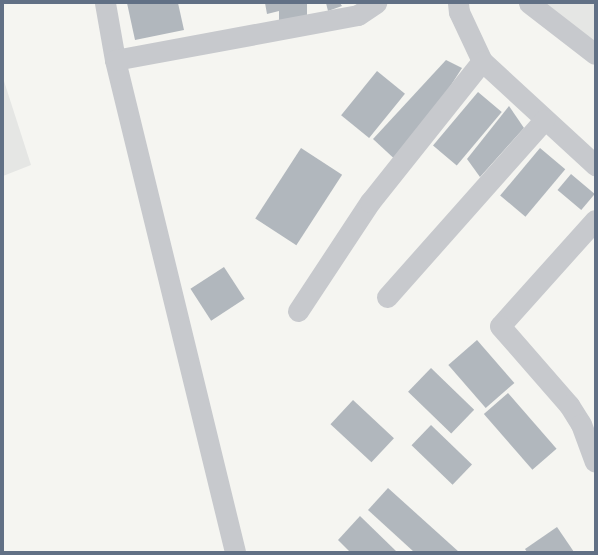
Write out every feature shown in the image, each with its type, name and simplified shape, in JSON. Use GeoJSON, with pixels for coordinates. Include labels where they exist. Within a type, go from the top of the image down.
{"type":"FeatureCollection","features":[{"type":"Feature","properties":{"kind":"street"},"geometry":{"type":"LineString","coordinates":[[105,3],[116,60],[235,552]]}},
{"type":"Feature","properties":{"kind":"street"},"geometry":{"type":"LineString","coordinates":[[116,60],[358,15],[376,3]]}},
{"type":"Feature","properties":{"kind":"street"},"geometry":{"type":"LineString","coordinates":[[458,3],[459,12],[482,61],[544,120],[595,165]]}},
{"type":"Feature","properties":{"kind":"street"},"geometry":{"type":"LineString","coordinates":[[529,3],[595,54]]}},
{"type":"Feature","properties":{"kind":"street"},"geometry":{"type":"LineString","coordinates":[[298,310],[370,202],[482,61]]}},
{"type":"Feature","properties":{"kind":"street"},"geometry":{"type":"LineString","coordinates":[[387,297],[544,120]]}},
{"type":"Feature","properties":{"kind":"street"},"geometry":{"type":"LineString","coordinates":[[595,220],[500,326],[569,405],[581,424],[595,462]]}},
{"type":"Feature","properties":{"kind":"shaded area"},"geometry":{"type":"Polygon","coordinates":[[[538,3],[595,3],[595,42],[538,3]]]}},
{"type":"Feature","properties":{"kind":"shaded area"},"geometry":{"type":"Polygon","coordinates":[[[3,78],[31,165],[3,176],[3,78]]]}},
{"type":"Feature","properties":{"kind":"building"},"geometry":{"type":"Polygon","coordinates":[[[127,3],[178,3],[184,30],[135,40],[127,3]]]}},
{"type":"Feature","properties":{"kind":"building"},"geometry":{"type":"Polygon","coordinates":[[[265,3],[307,3],[307,15],[279,24],[279,11],[267,14],[265,3]]]}},
{"type":"Feature","properties":{"kind":"building"},"geometry":{"type":"Polygon","coordinates":[[[326,3],[340,3],[342,6],[328,11],[326,3]]]}},
{"type":"Feature","properties":{"kind":"building"},"geometry":{"type":"Polygon","coordinates":[[[446,60],[462,68],[400,164],[373,139],[446,60]]]}},
{"type":"Feature","properties":{"kind":"building"},"geometry":{"type":"Polygon","coordinates":[[[377,71],[405,94],[369,138],[341,115],[377,71]]]}},
{"type":"Feature","properties":{"kind":"building"},"geometry":{"type":"Polygon","coordinates":[[[478,92],[502,112],[457,166],[433,146],[478,92]]]}},
{"type":"Feature","properties":{"kind":"building"},"geometry":{"type":"Polygon","coordinates":[[[509,106],[524,128],[480,177],[467,159],[509,106]]]}},
{"type":"Feature","properties":{"kind":"building"},"geometry":{"type":"Polygon","coordinates":[[[301,148],[342,175],[296,245],[255,218],[301,148]]]}},
{"type":"Feature","properties":{"kind":"building"},"geometry":{"type":"Polygon","coordinates":[[[540,148],[565,169],[525,217],[500,195],[540,148]]]}},
{"type":"Feature","properties":{"kind":"building"},"geometry":{"type":"Polygon","coordinates":[[[571,174],[595,194],[581,210],[558,190],[571,174]]]}},
{"type":"Feature","properties":{"kind":"building"},"geometry":{"type":"Polygon","coordinates":[[[224,267],[245,299],[211,321],[190,289],[224,267]]]}},
{"type":"Feature","properties":{"kind":"building"},"geometry":{"type":"Polygon","coordinates":[[[477,340],[514,383],[486,408],[448,365],[477,340]]]}},
{"type":"Feature","properties":{"kind":"building"},"geometry":{"type":"Polygon","coordinates":[[[431,368],[474,410],[451,433],[408,392],[431,368]]]}},
{"type":"Feature","properties":{"kind":"building"},"geometry":{"type":"Polygon","coordinates":[[[508,393],[557,449],[532,470],[484,414],[508,393]]]}},
{"type":"Feature","properties":{"kind":"building"},"geometry":{"type":"Polygon","coordinates":[[[353,400],[394,438],[371,462],[330,424],[353,400]]]}},
{"type":"Feature","properties":{"kind":"building"},"geometry":{"type":"Polygon","coordinates":[[[431,425],[472,465],[453,485],[412,445],[431,425]]]}},
{"type":"Feature","properties":{"kind":"building"},"geometry":{"type":"Polygon","coordinates":[[[388,488],[459,552],[414,552],[368,510],[388,488]]]}},
{"type":"Feature","properties":{"kind":"building"},"geometry":{"type":"Polygon","coordinates":[[[360,516],[397,552],[350,552],[338,540],[360,516]]]}},
{"type":"Feature","properties":{"kind":"building"},"geometry":{"type":"Polygon","coordinates":[[[557,527],[574,552],[527,552],[525,549],[557,527]]]}}]}
